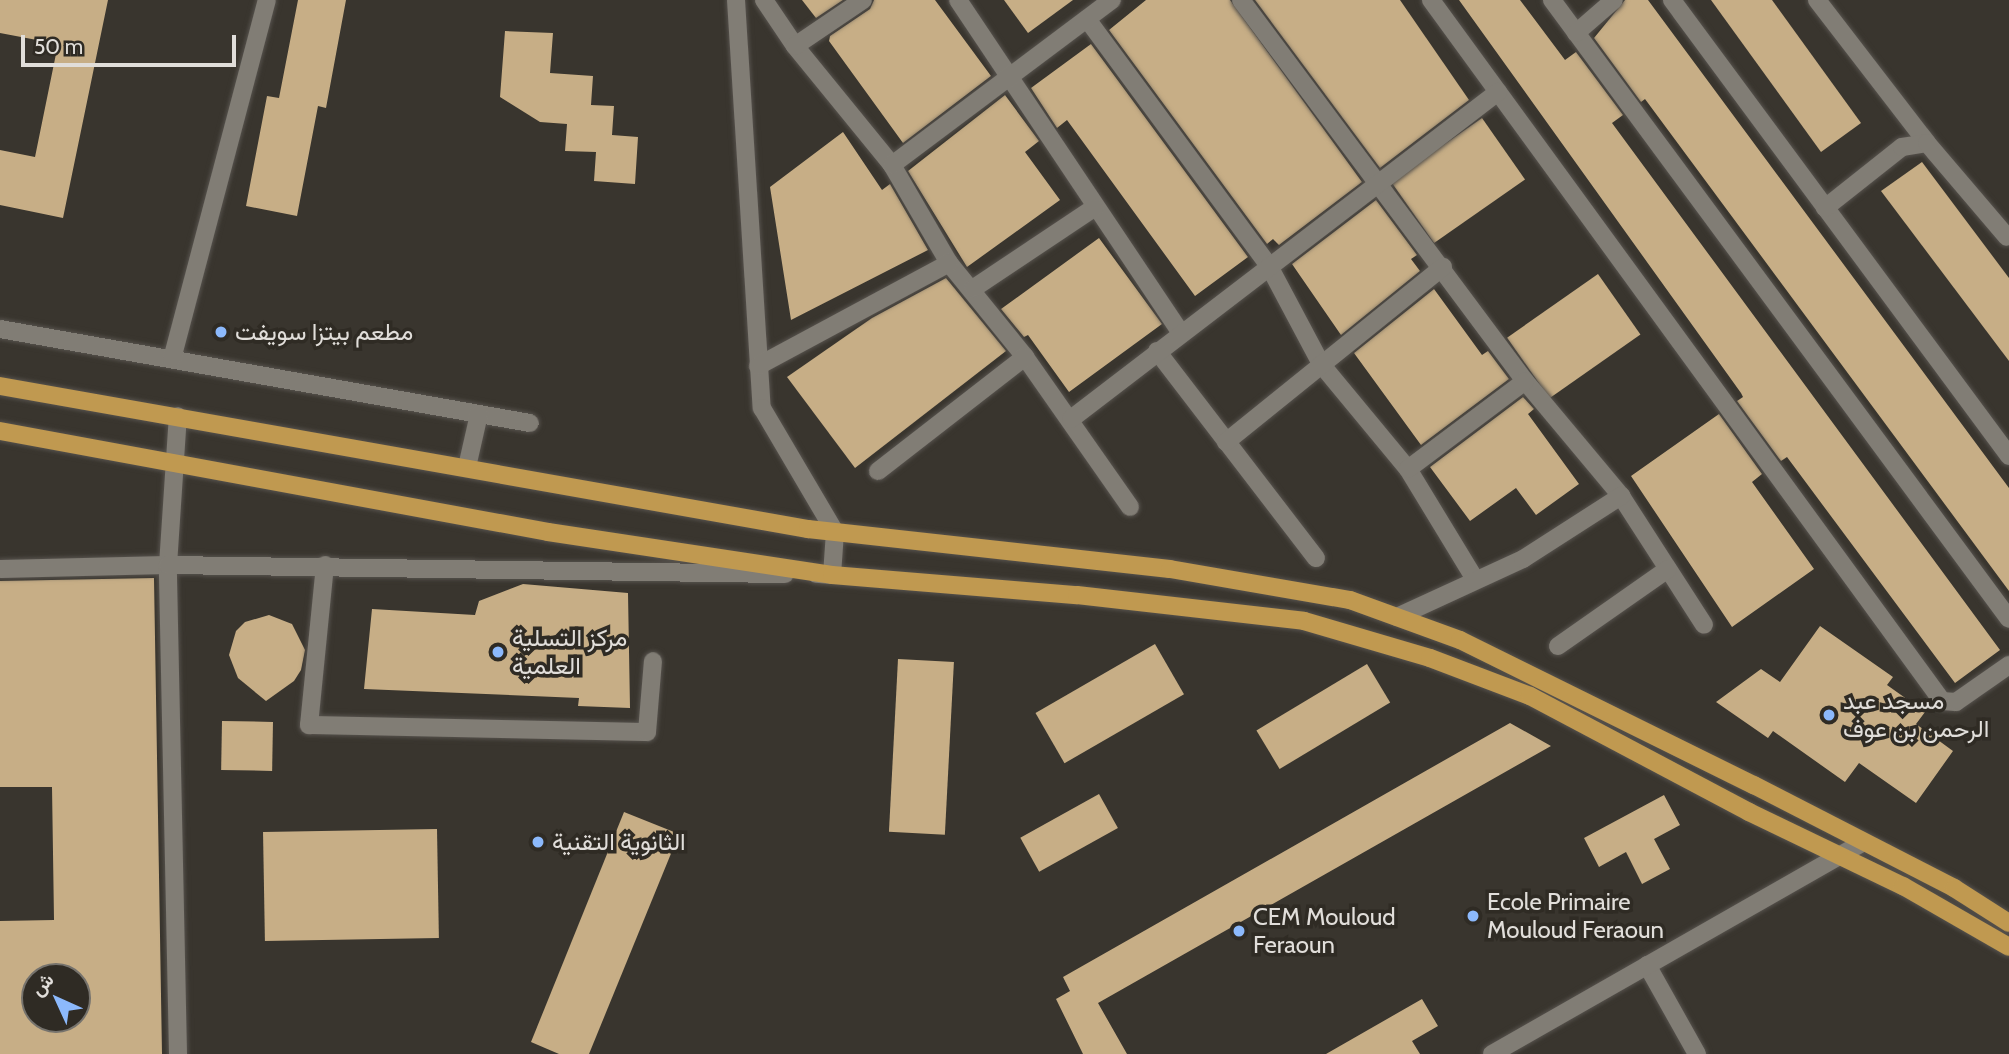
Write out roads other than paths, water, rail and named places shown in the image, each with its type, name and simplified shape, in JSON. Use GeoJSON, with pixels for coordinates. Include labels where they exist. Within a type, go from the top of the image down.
{"type":"FeatureCollection","features":[{"type":"Feature","properties":{"kind":"main road"},"geometry":{"type":"LineString","coordinates":[[0,386],[835,532],[1170,569],[1350,600],[1460,640],[1954,888],[2009,923]]}},
{"type":"Feature","properties":{"kind":"main road"},"geometry":{"type":"LineString","coordinates":[[0,431],[548,532],[832,575],[1077,595],[1304,621],[1430,659],[1530,696],[1985,930],[2009,947]]}},
{"type":"Feature","properties":{"kind":"street"},"geometry":{"type":"LineString","coordinates":[[172,359],[267,0]]}},
{"type":"Feature","properties":{"kind":"street"},"geometry":{"type":"LineString","coordinates":[[0,569],[326,565],[832,575],[835,532],[762,408],[736,0]]}},
{"type":"Feature","properties":{"kind":"street"},"geometry":{"type":"LineString","coordinates":[[764,0],[795,46],[892,165],[949,263],[974,288],[1071,419],[1130,507]]}},
{"type":"Feature","properties":{"kind":"street"},"geometry":{"type":"LineString","coordinates":[[795,46],[863,0]]}},
{"type":"Feature","properties":{"kind":"street"},"geometry":{"type":"LineString","coordinates":[[958,0],[1012,74],[1094,208],[1181,333]]}},
{"type":"Feature","properties":{"kind":"street"},"geometry":{"type":"LineString","coordinates":[[892,165],[1112,0]]}},
{"type":"Feature","properties":{"kind":"street"},"geometry":{"type":"LineString","coordinates":[[1241,0],[1443,267],[1525,381],[1621,496],[1704,625]]}},
{"type":"Feature","properties":{"kind":"street"},"geometry":{"type":"LineString","coordinates":[[1431,0],[1942,701],[1956,702],[2009,665]]}},
{"type":"Feature","properties":{"kind":"street"},"geometry":{"type":"LineString","coordinates":[[1552,0],[2009,620]]}},
{"type":"Feature","properties":{"kind":"street"},"geometry":{"type":"LineString","coordinates":[[1576,33],[1614,0]]}},
{"type":"Feature","properties":{"kind":"street"},"geometry":{"type":"LineString","coordinates":[[1672,0],[2009,456]]}},
{"type":"Feature","properties":{"kind":"street"},"geometry":{"type":"LineString","coordinates":[[1817,0],[1927,142],[2007,237]]}},
{"type":"Feature","properties":{"kind":"street"},"geometry":{"type":"LineString","coordinates":[[1087,19],[1269,266],[1321,364],[1408,469],[1475,579]]}},
{"type":"Feature","properties":{"kind":"street"},"geometry":{"type":"LineString","coordinates":[[1071,419],[1498,92]]}},
{"type":"Feature","properties":{"kind":"street"},"geometry":{"type":"LineString","coordinates":[[1825,208],[1902,147],[1927,142]]}},
{"type":"Feature","properties":{"kind":"street"},"geometry":{"type":"LineString","coordinates":[[974,288],[1094,208]]}},
{"type":"Feature","properties":{"kind":"street"},"geometry":{"type":"LineString","coordinates":[[758,366],[949,263]]}},
{"type":"Feature","properties":{"kind":"street"},"geometry":{"type":"LineString","coordinates":[[1226,442],[1443,267]]}},
{"type":"Feature","properties":{"kind":"street"},"geometry":{"type":"LineString","coordinates":[[0,329],[530,423]]}},
{"type":"Feature","properties":{"kind":"street"},"geometry":{"type":"LineString","coordinates":[[1157,351],[1316,558]]}},
{"type":"Feature","properties":{"kind":"street"},"geometry":{"type":"LineString","coordinates":[[878,471],[1025,357]]}},
{"type":"Feature","properties":{"kind":"street"},"geometry":{"type":"LineString","coordinates":[[1408,469],[1525,381]]}},
{"type":"Feature","properties":{"kind":"street"},"geometry":{"type":"LineString","coordinates":[[467,467],[479,414]]}},
{"type":"Feature","properties":{"kind":"street"},"geometry":{"type":"LineString","coordinates":[[178,416],[168,565],[178,1054]]}},
{"type":"Feature","properties":{"kind":"street"},"geometry":{"type":"LineString","coordinates":[[1397,617],[1523,559],[1621,496]]}},
{"type":"Feature","properties":{"kind":"street"},"geometry":{"type":"LineString","coordinates":[[326,565],[309,725],[647,732],[653,661]]}},
{"type":"Feature","properties":{"kind":"street"},"geometry":{"type":"LineString","coordinates":[[1558,646],[1668,569]]}},
{"type":"Feature","properties":{"kind":"street"},"geometry":{"type":"LineString","coordinates":[[1492,1054],[1863,842]]}},
{"type":"Feature","properties":{"kind":"street"},"geometry":{"type":"LineString","coordinates":[[1647,965],[1697,1054]]}},
{"type":"Feature","properties":{"kind":"place","name":"مطعم بيتزا سويفت"},"geometry":{"type":"Point","coordinates":[221,332]}},
{"type":"Feature","properties":{"kind":"place","name":"مركز التسلية العلمية"},"geometry":{"type":"Point","coordinates":[498,652]}},
{"type":"Feature","properties":{"kind":"place","name":"مسجد عبد الرحمن بن عوف"},"geometry":{"type":"Point","coordinates":[1829,715]}},
{"type":"Feature","properties":{"kind":"place","name":"الثانوية التقنية"},"geometry":{"type":"Point","coordinates":[538,842]}},
{"type":"Feature","properties":{"kind":"place","name":"Ecole Primaire Mouloud Feraoun"},"geometry":{"type":"Point","coordinates":[1473,916]}},
{"type":"Feature","properties":{"kind":"place","name":"CEM Mouloud Feraoun"},"geometry":{"type":"Point","coordinates":[1239,931]}}]}
